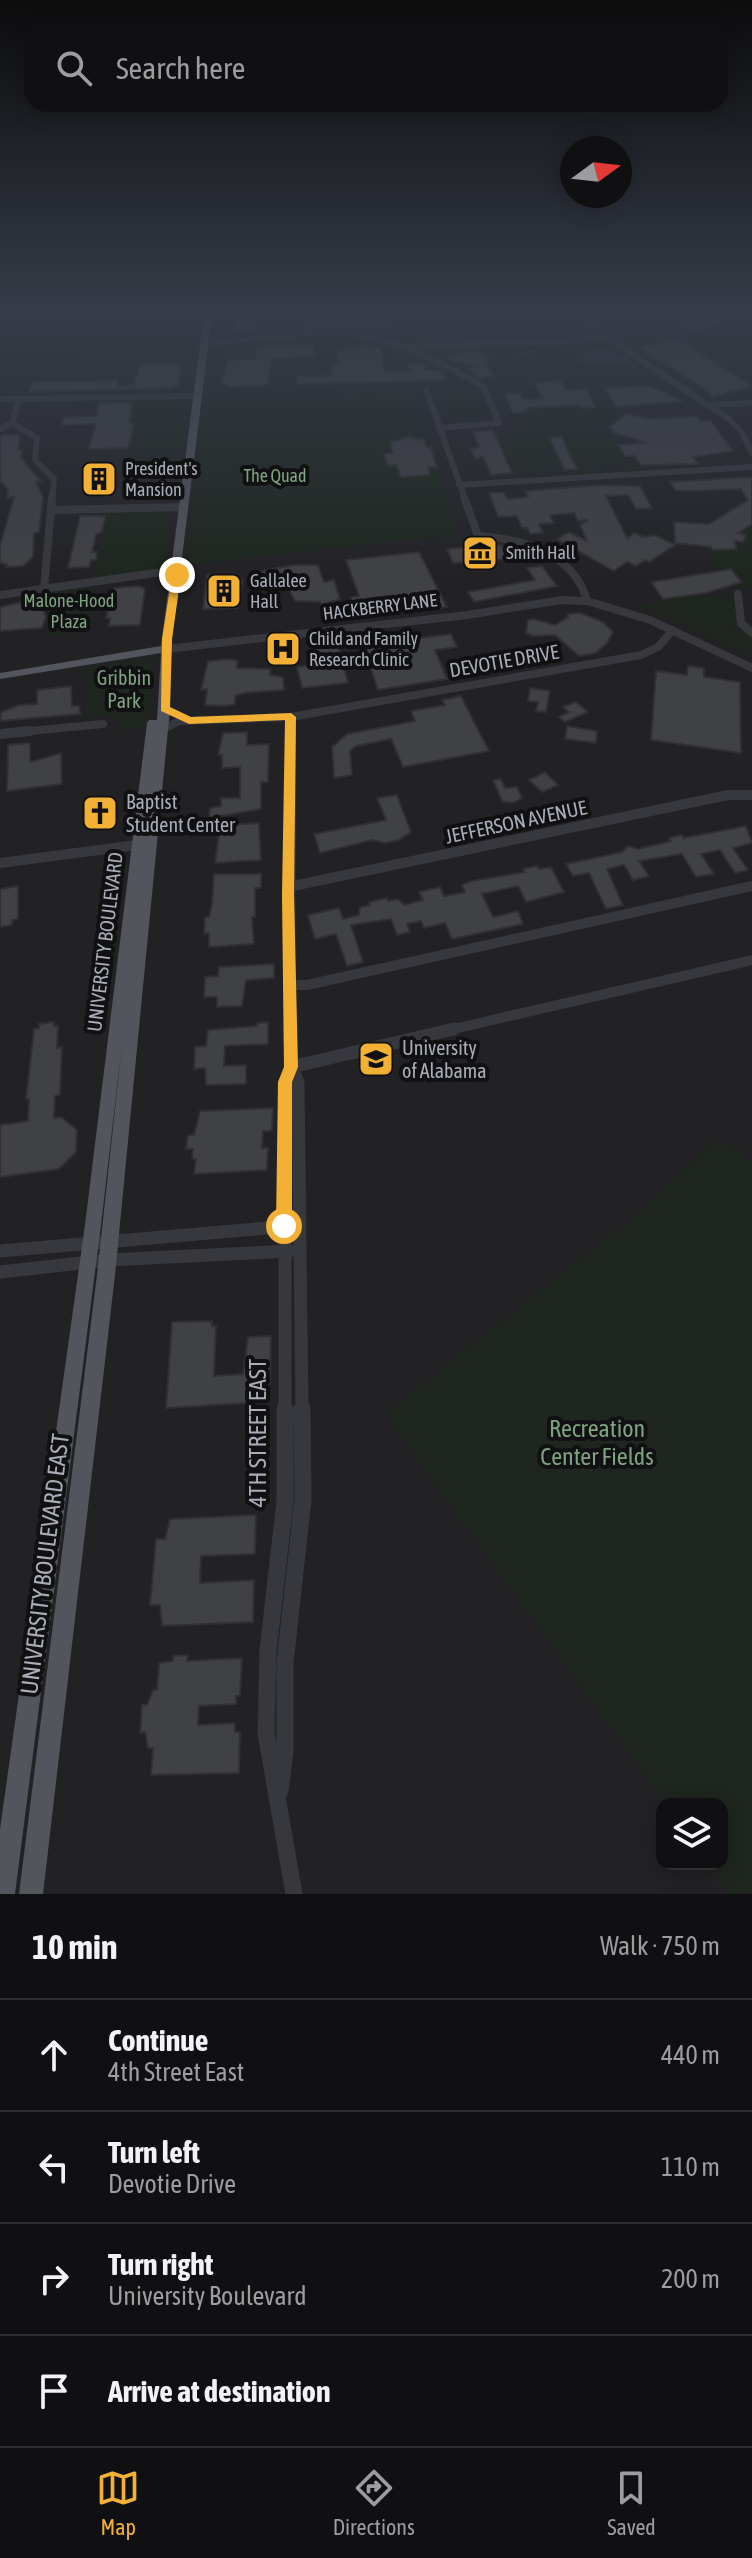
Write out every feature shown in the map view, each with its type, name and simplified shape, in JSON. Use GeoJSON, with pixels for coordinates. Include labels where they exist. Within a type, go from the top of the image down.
{"type":"FeatureCollection","features":[{"type":"Feature","properties":{"kind":"main road","name":"UNIVERSITY BOULEVARD"},"geometry":{"type":"LineString","coordinates":[[144,844],[162,730],[166,649],[196,402]]}},
{"type":"Feature","properties":{"kind":"main road","name":"UNIVERSITY BOULEVARD"},"geometry":{"type":"LineString","coordinates":[[99,1251],[144,844],[159,658],[166,649]]}},
{"type":"Feature","properties":{"kind":"main road","name":"HACKBERRY LANE"},"geometry":{"type":"LineString","coordinates":[[0,676],[166,649]]}},
{"type":"Feature","properties":{"kind":"main road","name":"UNIVERSITY BOULEVARD EAST"},"geometry":{"type":"LineString","coordinates":[[3,1894],[99,1251]]}},
{"type":"Feature","properties":{"kind":"main road","name":"UNIVERSITY BOULEVARD EAST"},"geometry":{"type":"LineString","coordinates":[[31,1894],[99,1251]]}},
{"type":"Feature","properties":{"kind":"street"},"geometry":{"type":"LineString","coordinates":[[0,429],[12,423],[18,402]]}},
{"type":"Feature","properties":{"kind":"street"},"geometry":{"type":"LineString","coordinates":[[431,402],[478,536],[496,535],[517,541],[560,562],[583,580],[587,601]]}},
{"type":"Feature","properties":{"kind":"street"},"geometry":{"type":"LineString","coordinates":[[439,428],[498,421],[489,402]]}},
{"type":"Feature","properties":{"kind":"street"},"geometry":{"type":"LineString","coordinates":[[704,402],[739,429],[752,453]]}},
{"type":"Feature","properties":{"kind":"street"},"geometry":{"type":"LineString","coordinates":[[708,405],[752,405]]}},
{"type":"Feature","properties":{"kind":"street"},"geometry":{"type":"LineString","coordinates":[[717,411],[752,405]]}},
{"type":"Feature","properties":{"kind":"street"},"geometry":{"type":"LineString","coordinates":[[12,423],[37,438],[36,462],[54,479],[44,589]]}},
{"type":"Feature","properties":{"kind":"street"},"geometry":{"type":"LineString","coordinates":[[459,485],[752,467]]}},
{"type":"Feature","properties":{"kind":"street"},"geometry":{"type":"LineString","coordinates":[[53,510],[184,507]]}},
{"type":"Feature","properties":{"kind":"street"},"geometry":{"type":"LineString","coordinates":[[0,595],[177,570]]}},
{"type":"Feature","properties":{"kind":"street"},"geometry":{"type":"LineString","coordinates":[[738,594],[741,623],[752,633]]}},
{"type":"Feature","properties":{"kind":"street","name":"HACKBERRY LANE"},"geometry":{"type":"LineString","coordinates":[[166,649],[467,615],[562,600],[587,601],[631,612],[752,668]]}},
{"type":"Feature","properties":{"kind":"street","name":"DEVOTIE DRIVE"},"geometry":{"type":"LineString","coordinates":[[162,730],[189,720],[291,717],[641,655],[658,647],[673,630]]}},
{"type":"Feature","properties":{"kind":"street","name":"DEVOTIE DRIVE"},"geometry":{"type":"LineString","coordinates":[[164,709],[189,720]]}},
{"type":"Feature","properties":{"kind":"street","name":"4TH STREET EAST"},"geometry":{"type":"LineString","coordinates":[[291,717],[288,887],[291,1067],[285,1082],[285,1501],[268,1651],[266,1733],[280,1798],[294,1894]]}},
{"type":"Feature","properties":{"kind":"street"},"geometry":{"type":"LineString","coordinates":[[0,734],[103,724]]}},
{"type":"Feature","properties":{"kind":"street","name":"JEFFERSON AVENUE"},"geometry":{"type":"LineString","coordinates":[[288,887],[728,795],[752,795]]}},
{"type":"Feature","properties":{"kind":"street"},"geometry":{"type":"LineString","coordinates":[[0,863],[144,844]]}},
{"type":"Feature","properties":{"kind":"street"},"geometry":{"type":"LineString","coordinates":[[290,985],[320,982],[752,886]]}},
{"type":"Feature","properties":{"kind":"street"},"geometry":{"type":"LineString","coordinates":[[291,1067],[752,960]]}},
{"type":"Feature","properties":{"kind":"street","name":"4TH STREET EAST"},"geometry":{"type":"LineString","coordinates":[[280,1798],[285,1751],[285,1663],[303,1499],[298,1082],[291,1067]]}},
{"type":"Feature","properties":{"kind":"street"},"geometry":{"type":"LineString","coordinates":[[0,1272],[99,1251],[299,1225]]}},
{"type":"Feature","properties":{"kind":"street"},"geometry":{"type":"LineString","coordinates":[[0,1251],[300,1251]]}},
{"type":"Feature","properties":{"kind":"shaded area","name":"University of Alabama"},"geometry":{"type":"Polygon","coordinates":[[[0,402],[752,402],[752,1894],[0,1894],[0,402]]]}},
{"type":"Feature","properties":{"kind":"green space"},"geometry":{"type":"Polygon","coordinates":[[[138,402],[187,402],[180,451],[128,453],[138,402]]]}},
{"type":"Feature","properties":{"kind":"green space","name":"The Quad"},"geometry":{"type":"Polygon","coordinates":[[[203,402],[416,402],[457,534],[186,565],[203,402]]]}},
{"type":"Feature","properties":{"kind":"green space"},"geometry":{"type":"Polygon","coordinates":[[[444,402],[483,402],[488,416],[450,419],[444,402]]]}},
{"type":"Feature","properties":{"kind":"green space"},"geometry":{"type":"Polygon","coordinates":[[[613,402],[613,409],[623,421],[609,427],[624,457],[645,472],[628,472],[620,462],[598,466],[600,474],[576,475],[552,424],[515,427],[507,406],[613,402]]]}},
{"type":"Feature","properties":{"kind":"green space"},"geometry":{"type":"Polygon","coordinates":[[[550,428],[570,467],[493,472],[477,433],[550,428]]]}},
{"type":"Feature","properties":{"kind":"green space"},"geometry":{"type":"Polygon","coordinates":[[[109,507],[171,507],[165,571],[89,583],[95,572],[109,507]]]}},
{"type":"Feature","properties":{"kind":"green space"},"geometry":{"type":"Polygon","coordinates":[[[752,512],[752,589],[736,583],[717,567],[707,544],[752,512]]]}},
{"type":"Feature","properties":{"kind":"green space","name":"Malone-Hood Plaza"},"geometry":{"type":"Polygon","coordinates":[[[84,586],[89,588],[95,628],[49,636],[45,592],[84,586]]]}},
{"type":"Feature","properties":{"kind":"green space"},"geometry":{"type":"Polygon","coordinates":[[[705,593],[709,598],[725,596],[736,602],[739,624],[726,627],[729,631],[743,630],[752,637],[752,657],[639,605],[705,593]]]}},
{"type":"Feature","properties":{"kind":"green space","name":"Gribbin Park"},"geometry":{"type":"Polygon","coordinates":[[[154,659],[145,727],[119,729],[118,719],[111,714],[86,719],[85,668],[154,659]]]}},
{"type":"Feature","properties":{"kind":"green space","name":"Recreation Center Fields"},"geometry":{"type":"Polygon","coordinates":[[[713,1142],[736,1148],[752,1163],[752,1894],[730,1894],[713,1870],[728,1870],[728,1798],[662,1798],[385,1414],[652,1202],[713,1142]]]}},
{"type":"Feature","properties":{"kind":"building"},"geometry":{"type":"Polygon","coordinates":[[[508,402],[593,402],[596,407],[526,408],[528,412],[513,413],[508,402]]]}},
{"type":"Feature","properties":{"kind":"building"},"geometry":{"type":"Polygon","coordinates":[[[613,402],[668,402],[616,407],[613,402]]]}},
{"type":"Feature","properties":{"kind":"building"},"geometry":{"type":"Polygon","coordinates":[[[99,403],[132,403],[130,422],[134,424],[128,448],[89,449],[96,424],[62,425],[64,417],[96,416],[99,403]]]}},
{"type":"Feature","properties":{"kind":"building"},"geometry":{"type":"Polygon","coordinates":[[[626,414],[651,419],[697,416],[700,421],[711,421],[733,451],[693,457],[698,464],[641,465],[635,456],[625,456],[618,445],[647,443],[612,432],[614,430],[609,427],[626,414]]]}},
{"type":"Feature","properties":{"kind":"building"},"geometry":{"type":"Polygon","coordinates":[[[493,430],[512,473],[491,475],[483,456],[475,459],[471,449],[479,447],[473,432],[493,430]]]}},
{"type":"Feature","properties":{"kind":"building"},"geometry":{"type":"Polygon","coordinates":[[[0,435],[20,435],[18,450],[22,450],[21,458],[41,481],[36,482],[43,497],[39,532],[34,533],[33,557],[23,566],[6,567],[7,564],[0,563],[0,545],[14,497],[7,498],[8,489],[0,481],[0,435]]]}},
{"type":"Feature","properties":{"kind":"building"},"geometry":{"type":"Polygon","coordinates":[[[409,437],[424,440],[427,447],[431,447],[437,467],[428,467],[430,475],[401,477],[396,465],[387,465],[384,454],[393,453],[390,442],[409,437]]]}},
{"type":"Feature","properties":{"kind":"building"},"geometry":{"type":"Polygon","coordinates":[[[562,437],[578,469],[565,470],[549,438],[562,437]]]}},
{"type":"Feature","properties":{"kind":"building"},"geometry":{"type":"Polygon","coordinates":[[[752,477],[752,524],[738,533],[746,535],[743,542],[735,541],[736,549],[713,550],[711,547],[675,543],[674,522],[709,524],[748,500],[741,489],[685,491],[675,490],[670,482],[752,477]]]}},
{"type":"Feature","properties":{"kind":"building"},"geometry":{"type":"Polygon","coordinates":[[[601,485],[640,486],[652,508],[636,509],[628,495],[606,496],[627,538],[635,533],[644,537],[655,535],[675,545],[649,562],[645,560],[636,566],[627,562],[614,571],[557,539],[569,532],[587,541],[580,525],[588,520],[578,521],[574,513],[550,515],[554,523],[539,524],[543,533],[530,534],[527,528],[522,528],[517,516],[498,517],[489,493],[504,492],[507,499],[528,497],[525,491],[601,485]]]}},
{"type":"Feature","properties":{"kind":"building"},"geometry":{"type":"Polygon","coordinates":[[[80,516],[105,516],[102,532],[96,535],[92,552],[97,552],[96,560],[91,560],[89,567],[68,568],[80,516]]]}},
{"type":"Feature","properties":{"kind":"building","name":"Smith Hall"},"geometry":{"type":"Polygon","coordinates":[[[494,544],[508,547],[512,559],[477,561],[463,555],[465,562],[453,563],[447,549],[494,544]]]}},
{"type":"Feature","properties":{"kind":"building"},"geometry":{"type":"Polygon","coordinates":[[[419,552],[447,607],[357,618],[351,597],[359,596],[346,560],[419,552]]]}},
{"type":"Feature","properties":{"kind":"building"},"geometry":{"type":"Polygon","coordinates":[[[294,565],[318,565],[324,582],[334,580],[340,599],[321,605],[320,602],[295,601],[283,579],[264,581],[261,571],[294,565]]]}},
{"type":"Feature","properties":{"kind":"building"},"geometry":{"type":"Polygon","coordinates":[[[542,566],[557,586],[474,602],[468,592],[535,580],[527,568],[542,566]]]}},
{"type":"Feature","properties":{"kind":"building"},"geometry":{"type":"Polygon","coordinates":[[[731,569],[742,582],[706,593],[663,599],[651,582],[731,569]]]}},
{"type":"Feature","properties":{"kind":"building","name":"Gallalee Hall"},"geometry":{"type":"Polygon","coordinates":[[[207,575],[231,575],[231,581],[243,580],[237,608],[203,609],[207,575]]]}},
{"type":"Feature","properties":{"kind":"building"},"geometry":{"type":"Polygon","coordinates":[[[139,586],[145,589],[140,625],[109,626],[110,618],[106,618],[114,588],[139,586]]]}},
{"type":"Feature","properties":{"kind":"building"},"geometry":{"type":"Polygon","coordinates":[[[39,598],[46,617],[42,628],[0,631],[0,607],[39,598]]]}},
{"type":"Feature","properties":{"kind":"building"},"geometry":{"type":"Polygon","coordinates":[[[581,613],[603,622],[613,632],[608,642],[596,653],[579,656],[555,635],[532,636],[526,633],[528,620],[555,625],[568,617],[567,614],[581,613]]]}},
{"type":"Feature","properties":{"kind":"building"},"geometry":{"type":"Polygon","coordinates":[[[451,634],[457,647],[435,650],[447,679],[378,690],[363,645],[451,634]]]}},
{"type":"Feature","properties":{"kind":"building"},"geometry":{"type":"Polygon","coordinates":[[[338,646],[348,683],[302,688],[297,667],[319,664],[315,649],[338,646]]]}},
{"type":"Feature","properties":{"kind":"building"},"geometry":{"type":"Polygon","coordinates":[[[208,661],[238,661],[237,668],[270,669],[270,675],[283,677],[284,690],[244,693],[235,696],[235,704],[227,706],[205,705],[207,689],[201,690],[208,661]]]}},
{"type":"Feature","properties":{"kind":"building"},"geometry":{"type":"Polygon","coordinates":[[[688,666],[704,668],[704,677],[740,682],[741,753],[651,740],[656,671],[687,675],[688,666]]]}},
{"type":"Feature","properties":{"kind":"building"},"geometry":{"type":"Polygon","coordinates":[[[71,686],[72,706],[79,706],[80,714],[0,721],[1,712],[19,705],[37,704],[37,690],[71,686]]]}},
{"type":"Feature","properties":{"kind":"building"},"geometry":{"type":"Polygon","coordinates":[[[530,688],[550,691],[546,712],[536,711],[538,702],[528,701],[530,688]]]}},
{"type":"Feature","properties":{"kind":"building"},"geometry":{"type":"Polygon","coordinates":[[[461,696],[489,751],[403,767],[391,739],[356,746],[350,751],[352,775],[334,778],[332,747],[347,734],[415,721],[411,711],[445,705],[442,700],[461,696]]]}},
{"type":"Feature","properties":{"kind":"building"},"geometry":{"type":"Polygon","coordinates":[[[576,702],[588,712],[565,722],[559,717],[569,712],[563,707],[576,702]]]}},
{"type":"Feature","properties":{"kind":"building"},"geometry":{"type":"Polygon","coordinates":[[[567,726],[597,731],[596,743],[565,739],[567,726]]]}},
{"type":"Feature","properties":{"kind":"building"},"geometry":{"type":"Polygon","coordinates":[[[247,732],[247,745],[269,744],[268,782],[261,782],[261,809],[209,818],[210,808],[221,806],[221,798],[240,798],[240,767],[222,768],[222,755],[218,755],[223,733],[247,732]]]}},
{"type":"Feature","properties":{"kind":"building"},"geometry":{"type":"Polygon","coordinates":[[[30,743],[30,762],[61,753],[62,784],[7,791],[8,745],[30,743]]]}},
{"type":"Feature","properties":{"kind":"building"},"geometry":{"type":"Polygon","coordinates":[[[545,772],[558,785],[542,792],[529,780],[545,772]]]}},
{"type":"Feature","properties":{"kind":"building"},"geometry":{"type":"Polygon","coordinates":[[[501,779],[505,788],[517,787],[522,798],[513,803],[502,801],[493,780],[501,779]]]}},
{"type":"Feature","properties":{"kind":"building"},"geometry":{"type":"Polygon","coordinates":[[[397,795],[411,832],[399,840],[385,843],[372,840],[320,853],[314,834],[386,820],[377,798],[397,795]]]}},
{"type":"Feature","properties":{"kind":"building"},"geometry":{"type":"Polygon","coordinates":[[[259,823],[261,860],[215,863],[220,825],[259,823]]]}},
{"type":"Feature","properties":{"kind":"building"},"geometry":{"type":"Polygon","coordinates":[[[746,826],[752,843],[733,848],[748,870],[735,873],[720,850],[701,854],[714,874],[696,877],[682,854],[639,861],[649,876],[633,880],[624,865],[607,869],[623,905],[606,909],[589,873],[573,876],[566,864],[622,852],[628,846],[638,849],[682,835],[684,838],[746,826]]]}},
{"type":"Feature","properties":{"kind":"building"},"geometry":{"type":"Polygon","coordinates":[[[537,866],[539,869],[551,867],[564,892],[526,902],[518,886],[482,894],[493,917],[518,911],[523,924],[452,939],[445,923],[424,928],[421,921],[407,924],[410,932],[397,935],[391,919],[351,925],[363,962],[347,966],[336,934],[315,939],[308,915],[339,908],[343,919],[359,915],[360,907],[370,905],[369,902],[387,898],[388,901],[398,899],[404,905],[423,900],[419,892],[440,887],[444,896],[465,892],[462,885],[472,881],[525,872],[523,869],[537,866]]]}},
{"type":"Feature","properties":{"kind":"building"},"geometry":{"type":"Polygon","coordinates":[[[214,874],[261,874],[261,888],[255,888],[255,917],[252,917],[254,944],[209,947],[209,933],[204,934],[205,917],[209,917],[212,904],[214,874]]]}},
{"type":"Feature","properties":{"kind":"building"},"geometry":{"type":"Polygon","coordinates":[[[18,886],[18,919],[12,920],[12,925],[0,927],[0,889],[18,886]]]}},
{"type":"Feature","properties":{"kind":"building"},"geometry":{"type":"Polygon","coordinates":[[[274,964],[274,978],[246,980],[242,1006],[217,1007],[217,997],[204,997],[205,977],[218,976],[219,967],[274,964]]]}},
{"type":"Feature","properties":{"kind":"building"},"geometry":{"type":"Polygon","coordinates":[[[54,1022],[54,1026],[58,1026],[57,1048],[62,1047],[60,1095],[55,1096],[54,1118],[61,1117],[77,1130],[76,1152],[59,1169],[0,1177],[0,1125],[28,1121],[29,1099],[26,1099],[34,1029],[39,1028],[39,1024],[54,1022]]]}},
{"type":"Feature","properties":{"kind":"building"},"geometry":{"type":"Polygon","coordinates":[[[268,1022],[268,1044],[225,1046],[224,1066],[246,1065],[246,1084],[206,1085],[205,1068],[194,1069],[195,1047],[206,1046],[208,1030],[257,1026],[257,1023],[268,1022]]]}},
{"type":"Feature","properties":{"kind":"building"},"geometry":{"type":"Polygon","coordinates":[[[273,1108],[272,1131],[263,1131],[262,1148],[268,1148],[267,1170],[194,1174],[196,1159],[192,1159],[193,1149],[186,1149],[188,1135],[194,1135],[200,1111],[273,1108]]]}},
{"type":"Feature","properties":{"kind":"building"},"geometry":{"type":"Polygon","coordinates":[[[212,1321],[212,1326],[216,1326],[214,1376],[243,1374],[248,1337],[271,1336],[270,1384],[249,1385],[248,1403],[166,1408],[172,1322],[212,1321]]]}},
{"type":"Feature","properties":{"kind":"building"},"geometry":{"type":"Polygon","coordinates":[[[256,1515],[255,1554],[201,1556],[200,1583],[254,1580],[253,1622],[162,1626],[160,1605],[150,1605],[156,1539],[165,1539],[170,1519],[256,1515]]]}},
{"type":"Feature","properties":{"kind":"building"},"geometry":{"type":"Polygon","coordinates":[[[188,1655],[187,1661],[242,1658],[240,1696],[236,1696],[236,1704],[199,1706],[198,1725],[235,1723],[235,1732],[240,1732],[239,1773],[151,1775],[153,1748],[148,1748],[145,1732],[140,1733],[142,1705],[147,1705],[153,1690],[157,1690],[159,1663],[173,1661],[173,1656],[188,1655]]]}},
{"type":"Feature","properties":{"kind":"place","name":"President's Mansion"},"geometry":{"type":"Point","coordinates":[99,479]}},
{"type":"Feature","properties":{"kind":"place","name":"Smith Hall"},"geometry":{"type":"Point","coordinates":[480,553]}},
{"type":"Feature","properties":{"kind":"place","name":"Gallalee Hall"},"geometry":{"type":"Point","coordinates":[224,591]}},
{"type":"Feature","properties":{"kind":"place","name":"Child and Family Research Clinic"},"geometry":{"type":"Point","coordinates":[283,649]}},
{"type":"Feature","properties":{"kind":"place","name":"Baptist Student Center"},"geometry":{"type":"Point","coordinates":[100,813]}},
{"type":"Feature","properties":{"kind":"place","name":"University of Alabama"},"geometry":{"type":"Point","coordinates":[376,1059]}},
{"type":"Feature","properties":{"kind":"route"},"geometry":{"type":"LineString","coordinates":[[177,575],[166,649],[169,657],[164,709],[189,720],[291,717],[288,895],[291,1067],[285,1082],[284,1226]]}}]}
